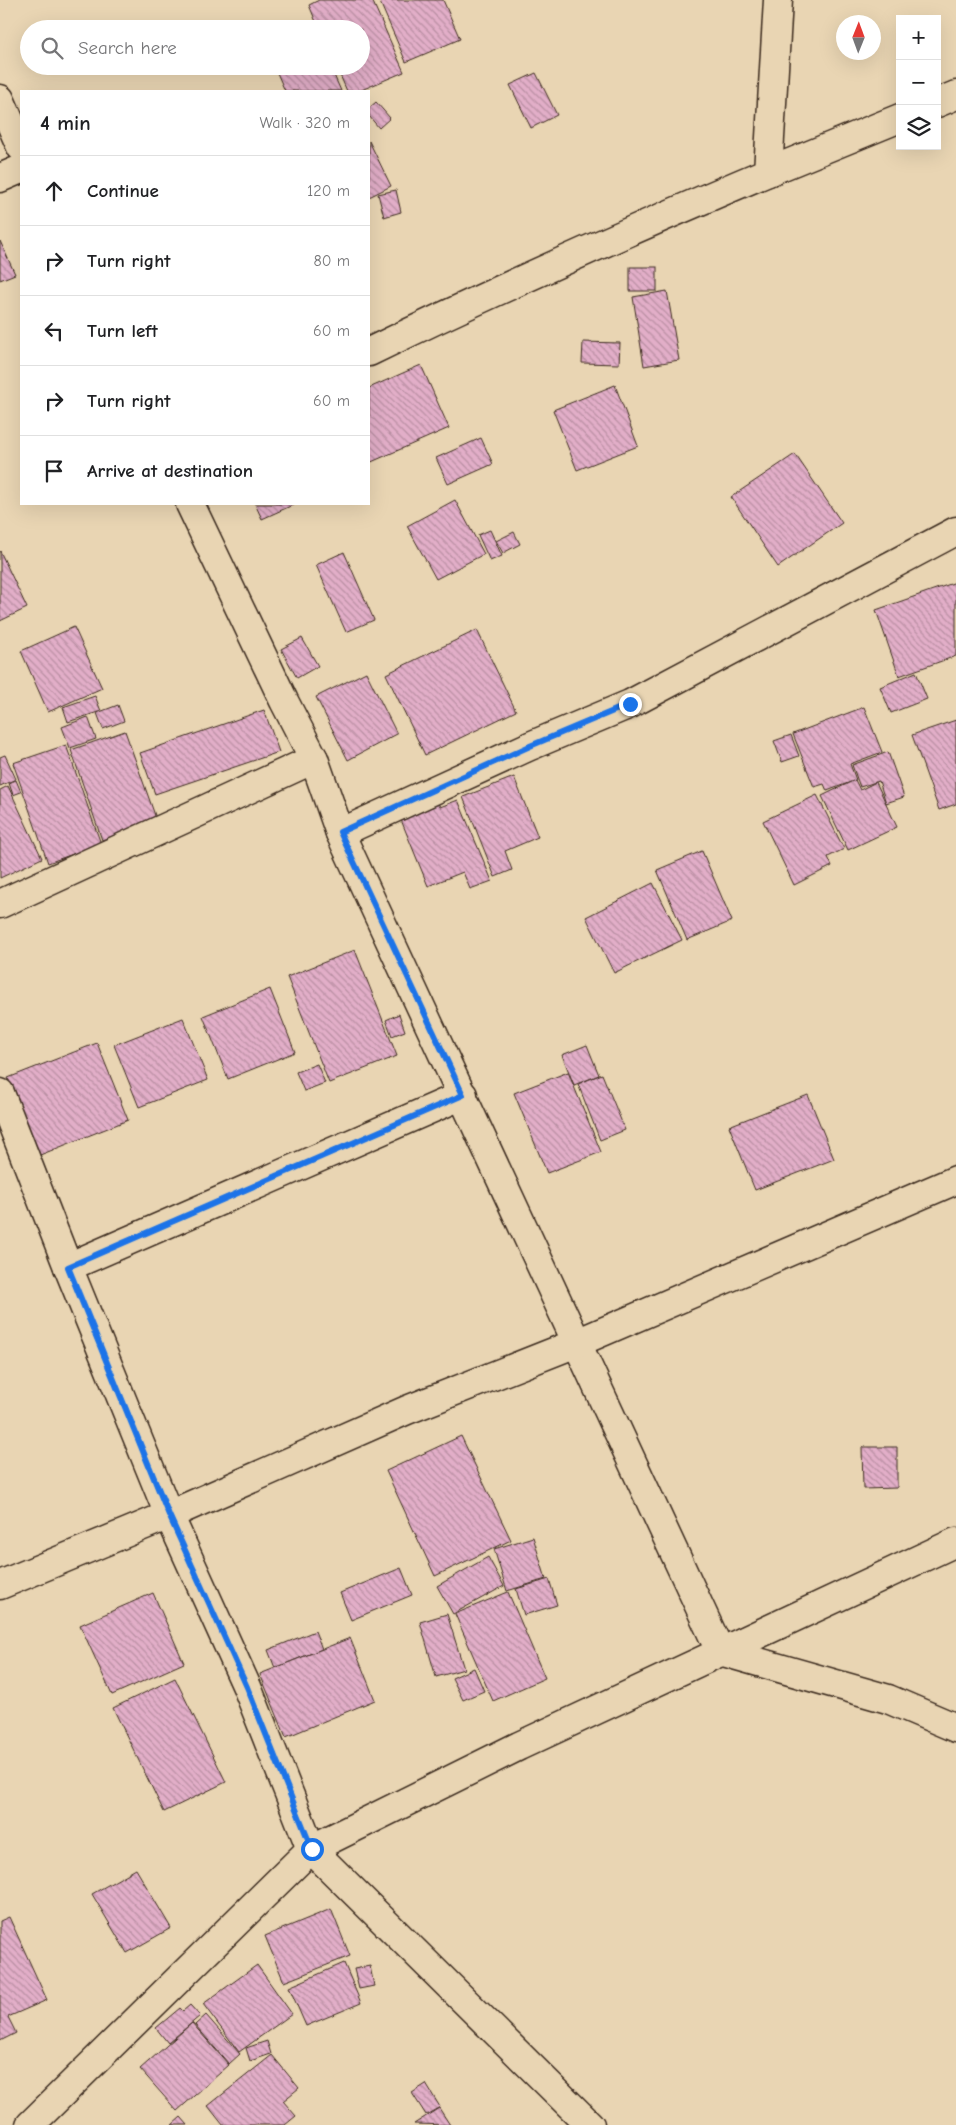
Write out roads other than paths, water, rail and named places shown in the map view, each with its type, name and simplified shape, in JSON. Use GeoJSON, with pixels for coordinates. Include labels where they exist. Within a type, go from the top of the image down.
{"type":"FeatureCollection","features":[{"type":"Feature","properties":{"kind":"street"},"geometry":{"type":"LineString","coordinates":[[768,172],[778,0]]}},
{"type":"Feature","properties":{"kind":"street"},"geometry":{"type":"LineString","coordinates":[[941,101],[956,95]]}},
{"type":"Feature","properties":{"kind":"street"},"geometry":{"type":"LineString","coordinates":[[0,99],[20,145]]}},
{"type":"Feature","properties":{"kind":"street"},"geometry":{"type":"LineString","coordinates":[[370,352],[617,236],[896,120]]}},
{"type":"Feature","properties":{"kind":"street"},"geometry":{"type":"LineString","coordinates":[[0,178],[20,169]]}},
{"type":"Feature","properties":{"kind":"street"},"geometry":{"type":"LineString","coordinates":[[190,505],[284,701],[314,759],[340,832],[579,1342],[720,1651],[888,1699],[956,1728]]}},
{"type":"Feature","properties":{"kind":"street"},"geometry":{"type":"LineString","coordinates":[[340,832],[530,746],[630,704],[956,531]]}},
{"type":"Feature","properties":{"kind":"street"},"geometry":{"type":"LineString","coordinates":[[0,904],[314,759]]}},
{"type":"Feature","properties":{"kind":"street"},"geometry":{"type":"LineString","coordinates":[[0,1093],[68,1267],[169,1515],[247,1687],[312,1849],[590,2125]]}},
{"type":"Feature","properties":{"kind":"street"},"geometry":{"type":"LineString","coordinates":[[68,1267],[463,1095]]}},
{"type":"Feature","properties":{"kind":"street"},"geometry":{"type":"LineString","coordinates":[[0,1585],[169,1515],[406,1410],[579,1342],[956,1180]]}},
{"type":"Feature","properties":{"kind":"street"},"geometry":{"type":"LineString","coordinates":[[30,2125],[312,1849],[519,1746],[956,1542]]}}]}
